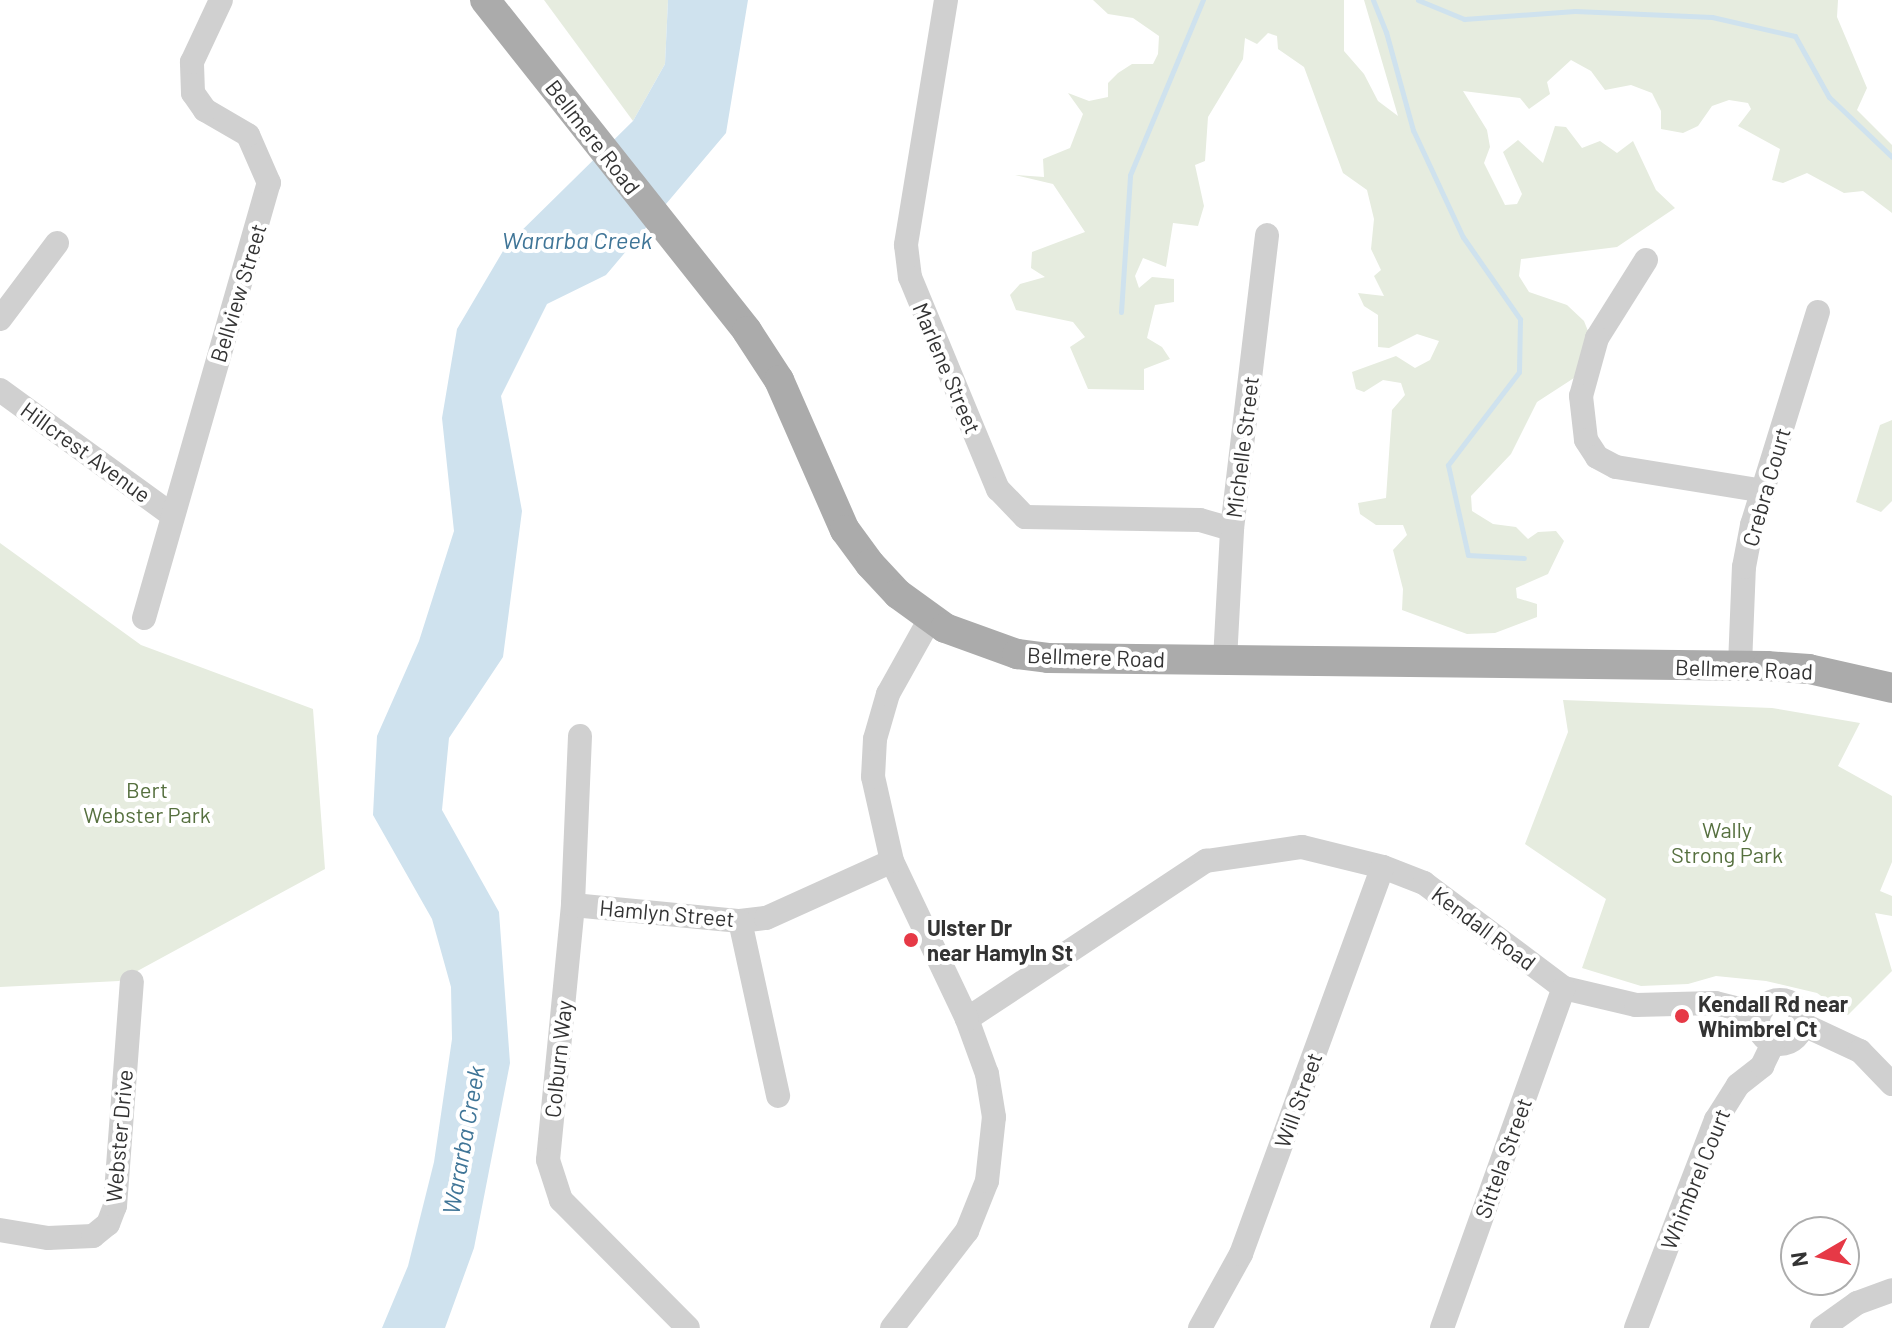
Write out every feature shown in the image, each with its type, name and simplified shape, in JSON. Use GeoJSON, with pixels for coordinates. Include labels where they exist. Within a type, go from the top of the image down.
{"type":"FeatureCollection","features":[{"type":"Feature","properties":{"kind":"main road","name":"Bellmere Road"},"geometry":{"type":"LineString","coordinates":[[485,0],[684,252],[779,380],[845,530],[879,574],[930,619],[1017,654],[1225,660],[1740,665],[1809,669],[1892,688]]}},
{"type":"Feature","properties":{"kind":"street","name":"Bellview Street"},"geometry":{"type":"LineString","coordinates":[[144,618],[269,183],[248,135],[205,110],[193,93],[192,62],[221,0]]}},
{"type":"Feature","properties":{"kind":"street","name":"Marlene Street"},"geometry":{"type":"LineString","coordinates":[[946,0],[906,245],[908,266],[919,306],[998,489],[1025,517],[1200,520],[1232,529]]}},
{"type":"Feature","properties":{"kind":"street","name":"Michelle Street"},"geometry":{"type":"LineString","coordinates":[[1225,660],[1232,529],[1267,235]]}},
{"type":"Feature","properties":{"kind":"street"},"geometry":{"type":"LineString","coordinates":[[0,319],[57,243]]}},
{"type":"Feature","properties":{"kind":"street"},"geometry":{"type":"LineString","coordinates":[[1646,260],[1597,338],[1581,396],[1586,440],[1597,457],[1616,467],[1764,491]]}},
{"type":"Feature","properties":{"kind":"street","name":"Crebra Court"},"geometry":{"type":"LineString","coordinates":[[1740,665],[1744,567],[1818,312]]}},
{"type":"Feature","properties":{"kind":"street","name":"Hillcrest Avenue"},"geometry":{"type":"LineString","coordinates":[[0,390],[172,515]]}},
{"type":"Feature","properties":{"kind":"street"},"geometry":{"type":"LineString","coordinates":[[892,1328],[967,1231],[987,1181],[994,1117],[987,1074],[967,1019],[892,861],[873,777],[875,739],[888,694],[930,619]]}},
{"type":"Feature","properties":{"kind":"street","name":"Colburn Way"},"geometry":{"type":"LineString","coordinates":[[580,736],[573,905],[548,1160],[561,1200],[688,1328]]}},
{"type":"Feature","properties":{"kind":"street","name":"Kendall Road"},"geometry":{"type":"LineString","coordinates":[[967,1019],[1206,861],[1302,847],[1383,867],[1424,883],[1564,988],[1636,1005],[1715,1003],[1759,1014]]}},
{"type":"Feature","properties":{"kind":"street","name":"Hamlyn Street"},"geometry":{"type":"LineString","coordinates":[[573,905],[740,921],[766,918],[892,861]]}},
{"type":"Feature","properties":{"kind":"street","name":"Will Street"},"geometry":{"type":"LineString","coordinates":[[1200,1328],[1241,1254],[1383,867]]}},
{"type":"Feature","properties":{"kind":"street"},"geometry":{"type":"LineString","coordinates":[[740,921],[778,1096]]}},
{"type":"Feature","properties":{"kind":"street","name":"Webster Drive"},"geometry":{"type":"LineString","coordinates":[[0,1230],[48,1238],[93,1236],[108,1224],[115,1206],[132,982]]}},
{"type":"Feature","properties":{"kind":"street","name":"Sittela Street"},"geometry":{"type":"LineString","coordinates":[[1442,1328],[1564,988]]}},
{"type":"Feature","properties":{"kind":"street"},"geometry":{"type":"LineString","coordinates":[[1802,1024],[1789,1042],[1773,1043],[1760,1032],[1759,1014],[1767,1004],[1785,1001],[1796,1007],[1802,1024],[1860,1051],[1892,1084]]}},
{"type":"Feature","properties":{"kind":"street","name":"Whimbrel Court"},"geometry":{"type":"LineString","coordinates":[[1636,1328],[1716,1120],[1738,1085],[1762,1066],[1773,1043]]}},
{"type":"Feature","properties":{"kind":"street"},"geometry":{"type":"LineString","coordinates":[[1822,1328],[1857,1303],[1892,1290]]}},
{"type":"Feature","properties":{"kind":"green space"},"geometry":{"type":"Polygon","coordinates":[[[544,0],[668,0],[665,64],[633,121],[544,0]]]}},
{"type":"Feature","properties":{"kind":"green space"},"geometry":{"type":"Polygon","coordinates":[[[1093,0],[1344,0],[1344,51],[1364,74],[1378,101],[1398,116],[1364,0],[1838,0],[1837,17],[1867,88],[1857,110],[1892,145],[1892,213],[1863,191],[1844,193],[1807,173],[1783,183],[1772,180],[1780,149],[1738,126],[1751,109],[1748,103],[1729,100],[1712,106],[1698,126],[1683,133],[1661,129],[1661,111],[1652,93],[1631,85],[1605,90],[1591,71],[1571,60],[1547,82],[1550,94],[1529,109],[1520,98],[1463,91],[1487,130],[1490,147],[1484,163],[1505,205],[1517,204],[1522,194],[1503,152],[1518,140],[1543,163],[1555,126],[1566,127],[1582,148],[1600,141],[1617,153],[1633,141],[1656,190],[1675,208],[1617,247],[1521,259],[1519,276],[1529,292],[1567,305],[1584,321],[1592,341],[1574,378],[1537,402],[1511,454],[1471,496],[1472,511],[1493,524],[1516,527],[1528,539],[1538,532],[1556,531],[1564,541],[1548,574],[1516,588],[1517,598],[1537,604],[1537,617],[1495,633],[1467,634],[1402,610],[1403,589],[1393,550],[1407,535],[1403,525],[1376,525],[1360,514],[1358,503],[1386,498],[1392,410],[1405,395],[1401,383],[1383,380],[1364,392],[1356,389],[1352,372],[1396,356],[1415,368],[1430,360],[1439,341],[1417,334],[1389,348],[1378,347],[1378,315],[1364,306],[1358,293],[1384,296],[1374,276],[1381,270],[1371,249],[1374,219],[1367,190],[1343,173],[1304,67],[1278,49],[1277,36],[1268,33],[1257,44],[1245,38],[1243,59],[1208,117],[1205,161],[1195,165],[1204,206],[1198,226],[1173,223],[1166,267],[1143,258],[1135,276],[1139,288],[1152,277],[1174,279],[1174,302],[1155,305],[1147,338],[1162,347],[1170,359],[1144,369],[1144,390],[1088,389],[1070,347],[1085,337],[1073,322],[1016,310],[1010,295],[1020,284],[1045,277],[1031,268],[1032,252],[1085,232],[1053,184],[1015,175],[1044,177],[1043,159],[1070,148],[1083,114],[1068,93],[1089,101],[1108,97],[1108,83],[1118,73],[1132,64],[1153,64],[1158,54],[1159,36],[1133,18],[1108,14],[1093,0]]]}},
{"type":"Feature","properties":{"kind":"green space"},"geometry":{"type":"Polygon","coordinates":[[[1892,420],[1892,501],[1881,512],[1856,502],[1880,425],[1892,420]]]}},
{"type":"Feature","properties":{"kind":"green space","name":"Bert Webster Park"},"geometry":{"type":"Polygon","coordinates":[[[0,543],[141,645],[313,709],[325,869],[119,981],[0,987],[0,543]]]}},
{"type":"Feature","properties":{"kind":"green space","name":"Wally Strong Park"},"geometry":{"type":"Polygon","coordinates":[[[1563,700],[1772,708],[1860,723],[1838,766],[1892,796],[1892,862],[1880,891],[1892,896],[1892,916],[1875,913],[1892,971],[1848,1015],[1817,993],[1766,981],[1716,976],[1688,984],[1641,986],[1582,968],[1606,899],[1525,844],[1568,732],[1563,700]]]}},
{"type":"Feature","properties":{"kind":"water","name":"Wararba Creek"},"geometry":{"type":"Polygon","coordinates":[[[668,0],[748,0],[726,133],[606,275],[547,304],[501,396],[522,511],[503,657],[449,738],[442,810],[499,912],[510,1063],[474,1248],[445,1328],[382,1328],[408,1266],[434,1162],[452,1039],[451,987],[432,919],[373,815],[377,736],[419,641],[454,531],[442,418],[457,329],[506,246],[633,121],[665,64],[668,0]]]}},
{"type":"Feature","properties":{"kind":"waterway"},"geometry":{"type":"LineString","coordinates":[[1121,312],[1130,175],[1203,0]]}},
{"type":"Feature","properties":{"kind":"waterway"},"geometry":{"type":"LineString","coordinates":[[1373,0],[1386,32],[1413,130],[1463,237],[1520,319],[1519,372],[1448,465],[1468,555],[1524,558]]}},
{"type":"Feature","properties":{"kind":"waterway"},"geometry":{"type":"LineString","coordinates":[[1418,0],[1464,19],[1575,11],[1712,17],[1795,36],[1829,97],[1892,157]]}},
{"type":"Feature","properties":{"kind":"place","name":"Ulster Dr near Hamyln St"},"geometry":{"type":"Point","coordinates":[911,940]}},
{"type":"Feature","properties":{"kind":"place","name":"Kendall Rd near Whimbrel Ct"},"geometry":{"type":"Point","coordinates":[1682,1016]}}]}
